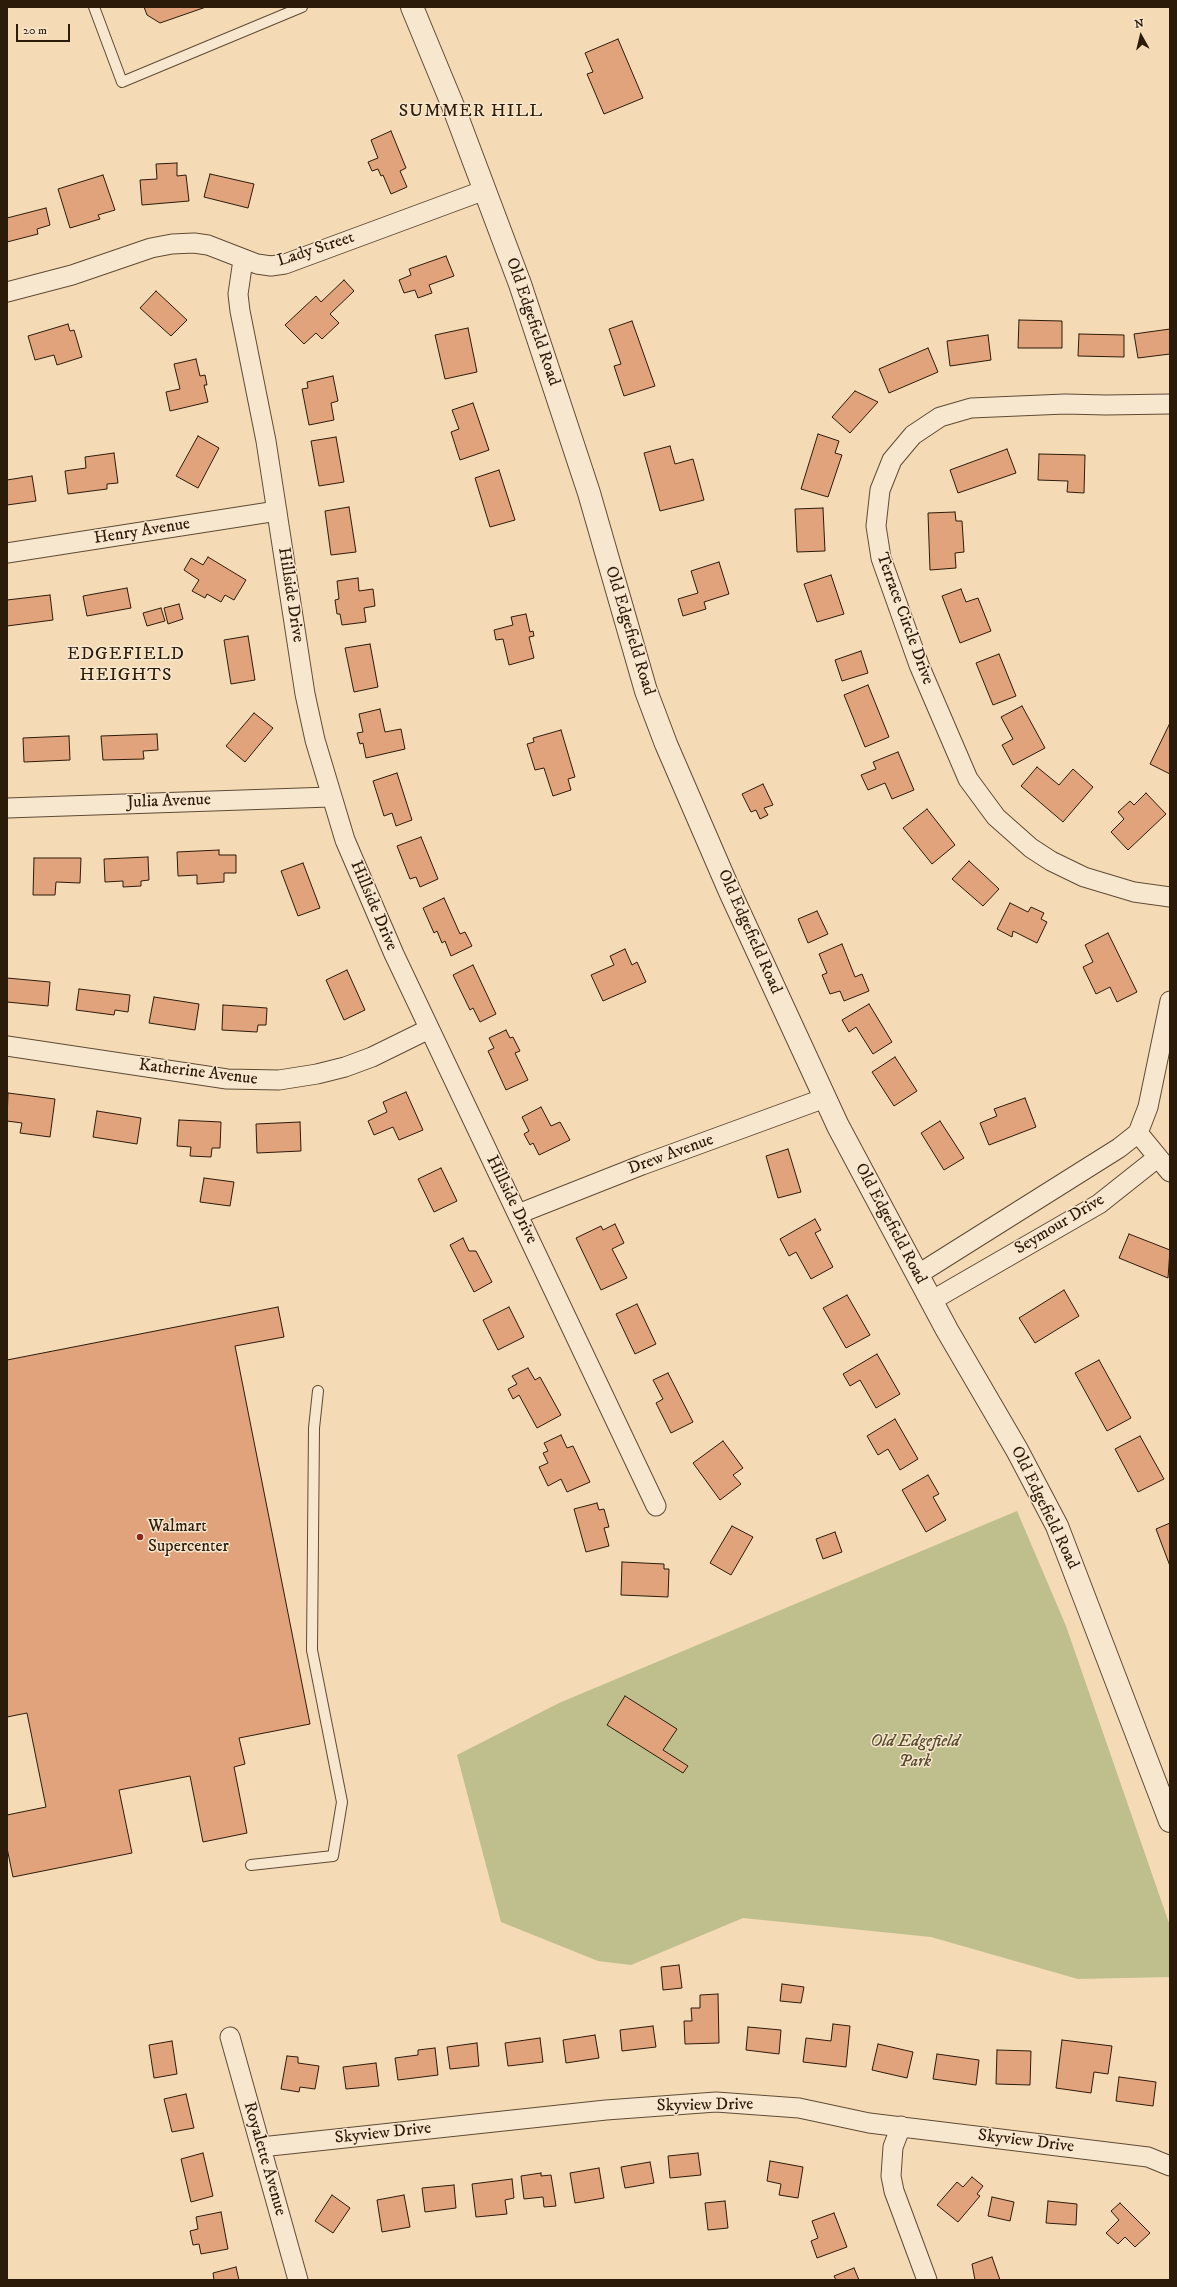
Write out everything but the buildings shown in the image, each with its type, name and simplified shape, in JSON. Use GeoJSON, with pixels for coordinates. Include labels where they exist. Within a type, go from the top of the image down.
{"type":"FeatureCollection","features":[{"type":"Feature","properties":{"kind":"street","name":"Old Edgefield Road"},"geometry":{"type":"LineString","coordinates":[[412,7],[485,190],[520,284],[589,494],[646,691],[666,744],[730,892],[825,1098],[931,1301],[1035,1481],[1057,1526],[1170,1821]]}},
{"type":"Feature","properties":{"kind":"street","name":"Lady Street"},"geometry":{"type":"LineString","coordinates":[[7,292],[72,275],[152,248],[172,244],[194,242],[208,245],[243,260],[271,266],[285,264],[485,190]]}},
{"type":"Feature","properties":{"kind":"street","name":"Hillside Drive"},"geometry":{"type":"LineString","coordinates":[[243,260],[239,283],[240,311],[266,441],[306,694],[315,740],[330,796],[348,848],[394,954],[656,1506]]}},
{"type":"Feature","properties":{"kind":"street","name":"Terrace Circle Drive"},"geometry":{"type":"LineString","coordinates":[[1170,404],[1065,404],[970,408],[940,417],[913,435],[892,460],[880,490],[876,526],[881,558],[919,665],[958,758],[968,778],[986,804],[1012,834],[1051,861],[1084,877],[1108,886],[1134,892],[1170,897]]}},
{"type":"Feature","properties":{"kind":"street","name":"Henry Avenue"},"geometry":{"type":"LineString","coordinates":[[7,553],[277,511]]}},
{"type":"Feature","properties":{"kind":"street","name":"Julia Avenue"},"geometry":{"type":"LineString","coordinates":[[7,808],[330,796]]}},
{"type":"Feature","properties":{"kind":"street"},"geometry":{"type":"LineString","coordinates":[[1170,1001],[1148,1107],[1138,1133],[1170,1172]]}},
{"type":"Feature","properties":{"kind":"street","name":"Katherine Avenue"},"geometry":{"type":"LineString","coordinates":[[7,1046],[226,1079],[273,1080],[317,1074],[345,1067],[372,1057],[429,1029]]}},
{"type":"Feature","properties":{"kind":"street","name":"Drew Avenue"},"geometry":{"type":"LineString","coordinates":[[518,1214],[642,1165],[825,1098]]}},
{"type":"Feature","properties":{"kind":"street","name":"Seymour Drive"},"geometry":{"type":"LineString","coordinates":[[917,1275],[1119,1148],[1138,1133]]}},
{"type":"Feature","properties":{"kind":"street","name":"Seymour Drive"},"geometry":{"type":"LineString","coordinates":[[931,1301],[1099,1204],[1157,1158]]}},
{"type":"Feature","properties":{"kind":"street","name":"Royalette Avenue"},"geometry":{"type":"LineString","coordinates":[[230,2037],[298,2280]]}},
{"type":"Feature","properties":{"kind":"street","name":"Skyview Drive"},"geometry":{"type":"LineString","coordinates":[[261,2147],[606,2110],[716,2102],[799,2108],[869,2123],[1148,2157],[1170,2166]]}},
{"type":"Feature","properties":{"kind":"street"},"geometry":{"type":"LineString","coordinates":[[901,2126],[893,2147],[891,2176],[894,2191],[926,2280]]}},
{"type":"Feature","properties":{"kind":"lane"},"geometry":{"type":"LineString","coordinates":[[94,7],[122,82],[302,7]]}},
{"type":"Feature","properties":{"kind":"lane"},"geometry":{"type":"LineString","coordinates":[[251,1865],[333,1856],[342,1802],[312,1650],[314,1428],[318,1391]]}},
{"type":"Feature","properties":{"kind":"green space","name":"Old Edgefield Park"},"geometry":{"type":"Polygon","coordinates":[[[1017,1511],[1066,1626],[1170,1926],[1170,1977],[1078,1979],[931,1937],[743,1918],[631,1965],[598,1961],[501,1922],[457,1755],[559,1703],[1017,1511]]]}},
{"type":"Feature","properties":{"kind":"place","name":"Walmart Supercenter"},"geometry":{"type":"Point","coordinates":[140,1537]}},
{"type":"Feature","properties":{"kind":"district","name":"SUMMER HILL"},"geometry":{"type":"Point","coordinates":[471,112]}},
{"type":"Feature","properties":{"kind":"district","name":"EDGEFIELD HEIGHTS"},"geometry":{"type":"Point","coordinates":[126,665]}}]}
